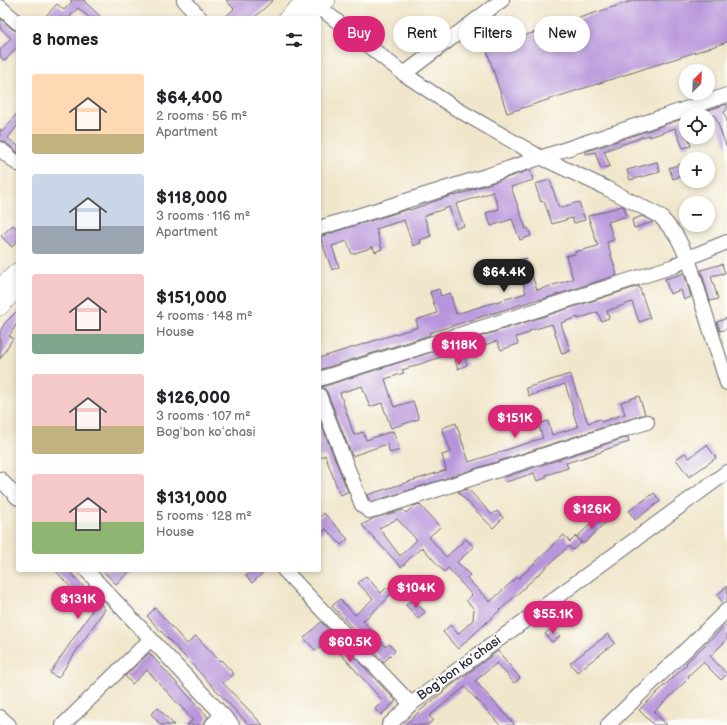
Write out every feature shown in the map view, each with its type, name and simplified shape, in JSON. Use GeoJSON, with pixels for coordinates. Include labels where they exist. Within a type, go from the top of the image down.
{"type":"FeatureCollection","features":[{"type":"Feature","properties":{"kind":"main road"},"geometry":{"type":"LineString","coordinates":[[292,16],[315,6]]}},
{"type":"Feature","properties":{"kind":"main road"},"geometry":{"type":"LineString","coordinates":[[0,287],[16,273]]}},
{"type":"Feature","properties":{"kind":"main road"},"geometry":{"type":"LineString","coordinates":[[0,307],[16,289]]}},
{"type":"Feature","properties":{"kind":"street"},"geometry":{"type":"LineString","coordinates":[[184,0],[198,16]]}},
{"type":"Feature","properties":{"kind":"street"},"geometry":{"type":"LineString","coordinates":[[404,74],[502,0]]}},
{"type":"Feature","properties":{"kind":"street"},"geometry":{"type":"LineString","coordinates":[[315,6],[404,74],[455,108],[540,157],[606,188],[660,216],[676,235],[688,258],[727,383]]}},
{"type":"Feature","properties":{"kind":"street"},"geometry":{"type":"LineString","coordinates":[[0,7],[16,21]]}},
{"type":"Feature","properties":{"kind":"street"},"geometry":{"type":"LineString","coordinates":[[321,227],[478,178],[727,95]]}},
{"type":"Feature","properties":{"kind":"street"},"geometry":{"type":"LineString","coordinates":[[0,149],[16,162]]}},
{"type":"Feature","properties":{"kind":"street"},"geometry":{"type":"LineString","coordinates":[[321,378],[674,266],[688,258],[727,242]]}},
{"type":"Feature","properties":{"kind":"street"},"geometry":{"type":"LineString","coordinates":[[321,400],[362,505],[368,511],[647,422]]}},
{"type":"Feature","properties":{"kind":"street","name":"Bogʻbon koʻchasi"},"geometry":{"type":"LineString","coordinates":[[388,725],[410,704],[727,472]]}},
{"type":"Feature","properties":{"kind":"street"},"geometry":{"type":"LineString","coordinates":[[0,479],[16,496]]}},
{"type":"Feature","properties":{"kind":"street"},"geometry":{"type":"LineString","coordinates":[[88,572],[232,725]]}},
{"type":"Feature","properties":{"kind":"street"},"geometry":{"type":"LineString","coordinates":[[286,572],[410,704]]}},
{"type":"Feature","properties":{"kind":"street"},"geometry":{"type":"LineString","coordinates":[[608,725],[727,610]]}},
{"type":"Feature","properties":{"kind":"street"},"geometry":{"type":"LineString","coordinates":[[64,725],[151,639]]}},
{"type":"Feature","properties":{"kind":"street"},"geometry":{"type":"LineString","coordinates":[[212,725],[222,715]]}},
{"type":"Feature","properties":{"kind":"street"},"geometry":{"type":"LineString","coordinates":[[0,717],[9,725]]}},
{"type":"Feature","properties":{"kind":"building"},"geometry":{"type":"Polygon","coordinates":[[[70,0],[85,0],[84,1],[100,16],[88,16],[78,8],[70,16],[46,16],[57,4],[64,10],[72,2],[70,0]]]}},
{"type":"Feature","properties":{"kind":"building"},"geometry":{"type":"Polygon","coordinates":[[[226,0],[273,0],[256,16],[226,16],[234,9],[226,0]]]}},
{"type":"Feature","properties":{"kind":"building"},"geometry":{"type":"Polygon","coordinates":[[[635,0],[727,0],[727,42],[507,113],[487,52],[526,52],[526,35],[534,33],[534,52],[590,52],[590,16],[585,16],[635,0]]]}},
{"type":"Feature","properties":{"kind":"building"},"geometry":{"type":"Polygon","coordinates":[[[0,18],[12,29],[16,30],[16,48],[5,61],[0,56],[0,50],[11,38],[0,28],[0,18]]]}},
{"type":"Feature","properties":{"kind":"building"},"geometry":{"type":"Polygon","coordinates":[[[727,104],[727,110],[724,112],[727,121],[727,146],[715,115],[715,108],[727,104]]]}},
{"type":"Feature","properties":{"kind":"building"},"geometry":{"type":"Polygon","coordinates":[[[16,115],[16,128],[8,138],[16,144],[16,151],[5,142],[0,141],[0,129],[3,131],[16,115]]]}},
{"type":"Feature","properties":{"kind":"building"},"geometry":{"type":"Polygon","coordinates":[[[679,120],[679,138],[675,128],[650,137],[649,135],[604,151],[610,166],[601,169],[595,152],[586,154],[585,152],[679,120]]]}},
{"type":"Feature","properties":{"kind":"building"},"geometry":{"type":"Polygon","coordinates":[[[681,144],[690,144],[691,146],[683,148],[681,144]]]}},
{"type":"Feature","properties":{"kind":"building"},"geometry":{"type":"Polygon","coordinates":[[[657,162],[660,172],[630,180],[627,170],[657,162]]]}},
{"type":"Feature","properties":{"kind":"building"},"geometry":{"type":"Polygon","coordinates":[[[679,164],[679,177],[673,179],[669,168],[679,164]]]}},
{"type":"Feature","properties":{"kind":"building"},"geometry":{"type":"Polygon","coordinates":[[[530,170],[533,180],[511,187],[526,229],[528,228],[531,236],[520,240],[512,219],[491,226],[486,213],[499,209],[493,192],[456,204],[464,226],[456,228],[449,207],[424,216],[431,236],[420,240],[421,243],[413,246],[404,220],[376,229],[382,249],[375,252],[373,247],[352,254],[347,241],[332,246],[339,267],[332,270],[321,237],[530,170]]]}},
{"type":"Feature","properties":{"kind":"building"},"geometry":{"type":"Polygon","coordinates":[[[550,180],[559,208],[579,202],[585,220],[574,223],[572,218],[552,224],[544,201],[541,202],[535,184],[550,180]]]}},
{"type":"Feature","properties":{"kind":"building"},"geometry":{"type":"Polygon","coordinates":[[[622,206],[624,207],[627,216],[608,222],[614,240],[607,242],[617,275],[429,333],[430,335],[321,369],[321,357],[418,327],[416,320],[437,313],[430,292],[439,289],[441,296],[450,293],[456,314],[526,293],[516,261],[526,258],[537,290],[573,279],[566,256],[598,246],[588,216],[622,206]]]}},
{"type":"Feature","properties":{"kind":"building"},"geometry":{"type":"Polygon","coordinates":[[[642,216],[653,222],[634,228],[632,220],[642,216]]]}},
{"type":"Feature","properties":{"kind":"building"},"geometry":{"type":"Polygon","coordinates":[[[13,225],[16,228],[16,242],[12,247],[1,236],[13,225]]]}},
{"type":"Feature","properties":{"kind":"building"},"geometry":{"type":"Polygon","coordinates":[[[722,264],[725,273],[711,276],[718,299],[710,301],[701,270],[722,264]]]}},
{"type":"Feature","properties":{"kind":"building"},"geometry":{"type":"Polygon","coordinates":[[[684,273],[691,297],[684,300],[681,290],[670,294],[665,279],[684,273]]]}},
{"type":"Feature","properties":{"kind":"building"},"geometry":{"type":"Polygon","coordinates":[[[639,286],[650,318],[639,322],[632,302],[607,311],[609,318],[601,321],[598,312],[561,323],[570,351],[562,354],[552,324],[529,331],[529,333],[516,337],[518,344],[501,350],[497,341],[463,352],[467,365],[458,369],[453,353],[402,370],[404,373],[385,379],[394,407],[413,401],[419,419],[391,428],[382,403],[370,407],[362,386],[340,393],[354,435],[363,432],[366,440],[393,431],[400,450],[390,453],[387,444],[352,456],[327,392],[322,387],[639,286]]]}},
{"type":"Feature","properties":{"kind":"building"},"geometry":{"type":"Polygon","coordinates":[[[16,312],[16,325],[9,336],[13,338],[0,359],[0,331],[5,323],[16,312]]]}},
{"type":"Feature","properties":{"kind":"building"},"geometry":{"type":"Polygon","coordinates":[[[727,318],[727,329],[720,331],[717,322],[727,318]]]}},
{"type":"Feature","properties":{"kind":"building"},"geometry":{"type":"Polygon","coordinates":[[[570,374],[588,423],[600,419],[601,422],[625,414],[621,402],[639,396],[645,414],[375,501],[371,502],[369,500],[367,495],[446,470],[442,455],[451,452],[442,428],[456,423],[469,462],[543,438],[538,424],[548,421],[552,435],[578,427],[565,384],[529,396],[526,388],[570,374]]]}},
{"type":"Feature","properties":{"kind":"building"},"geometry":{"type":"Polygon","coordinates":[[[321,423],[348,492],[340,495],[325,455],[321,457],[321,423]]]}},
{"type":"Feature","properties":{"kind":"building"},"geometry":{"type":"Polygon","coordinates":[[[628,437],[629,442],[566,463],[568,468],[546,475],[546,478],[537,481],[534,473],[506,482],[505,477],[628,437]]]}},
{"type":"Feature","properties":{"kind":"building"},"geometry":{"type":"Polygon","coordinates":[[[707,445],[716,458],[689,477],[676,459],[685,453],[689,458],[707,445]]]}},
{"type":"Feature","properties":{"kind":"building"},"geometry":{"type":"Polygon","coordinates":[[[468,489],[492,515],[497,511],[503,518],[493,528],[458,492],[468,489]]]}},
{"type":"Feature","properties":{"kind":"building"},"geometry":{"type":"Polygon","coordinates":[[[654,493],[660,501],[635,520],[629,511],[654,493]]]}},
{"type":"Feature","properties":{"kind":"building"},"geometry":{"type":"Polygon","coordinates":[[[419,504],[440,527],[429,537],[446,557],[466,539],[474,547],[457,562],[470,575],[467,578],[490,602],[517,577],[519,578],[564,535],[570,542],[576,536],[581,543],[573,550],[569,546],[458,649],[443,632],[450,625],[458,634],[473,620],[474,609],[466,600],[472,595],[448,568],[444,572],[422,547],[401,567],[362,525],[374,518],[403,510],[406,513],[414,506],[419,504]],[[397,519],[379,528],[400,556],[417,540],[397,519]]]}},
{"type":"Feature","properties":{"kind":"building"},"geometry":{"type":"Polygon","coordinates":[[[324,513],[348,539],[341,545],[326,529],[321,533],[321,516],[324,513]]]}},
{"type":"Feature","properties":{"kind":"building"},"geometry":{"type":"Polygon","coordinates":[[[600,515],[606,522],[583,544],[577,537],[600,515]]]}},
{"type":"Feature","properties":{"kind":"building"},"geometry":{"type":"Polygon","coordinates":[[[57,572],[70,572],[105,609],[58,678],[50,673],[92,611],[57,572]]]}},
{"type":"Feature","properties":{"kind":"building"},"geometry":{"type":"Polygon","coordinates":[[[104,572],[129,572],[116,584],[104,572]]]}},
{"type":"Feature","properties":{"kind":"building"},"geometry":{"type":"Polygon","coordinates":[[[250,572],[264,572],[252,583],[246,576],[250,572]]]}},
{"type":"Feature","properties":{"kind":"building"},"geometry":{"type":"Polygon","coordinates":[[[366,576],[381,593],[387,587],[392,593],[363,621],[386,647],[389,644],[395,651],[384,662],[332,606],[340,599],[355,615],[373,599],[358,583],[366,576]]]}},
{"type":"Feature","properties":{"kind":"building"},"geometry":{"type":"Polygon","coordinates":[[[727,586],[727,602],[723,603],[717,595],[727,586]]]}},
{"type":"Feature","properties":{"kind":"building"},"geometry":{"type":"Polygon","coordinates":[[[413,599],[425,612],[418,619],[406,605],[413,599]]]}},
{"type":"Feature","properties":{"kind":"building"},"geometry":{"type":"Polygon","coordinates":[[[155,608],[187,644],[196,636],[234,674],[223,683],[263,725],[249,725],[170,641],[147,616],[155,608]]]}},
{"type":"Feature","properties":{"kind":"building"},"geometry":{"type":"Polygon","coordinates":[[[321,622],[396,701],[381,715],[375,709],[383,701],[328,640],[316,651],[304,638],[321,622]]]}},
{"type":"Feature","properties":{"kind":"building"},"geometry":{"type":"Polygon","coordinates":[[[727,624],[727,640],[710,656],[727,674],[721,680],[703,662],[654,712],[667,725],[654,725],[639,710],[727,624]]]}},
{"type":"Feature","properties":{"kind":"building"},"geometry":{"type":"Polygon","coordinates":[[[553,627],[560,636],[552,642],[545,634],[553,627]]]}},
{"type":"Feature","properties":{"kind":"building"},"geometry":{"type":"Polygon","coordinates":[[[608,634],[615,643],[577,672],[570,663],[608,634]]]}},
{"type":"Feature","properties":{"kind":"building"},"geometry":{"type":"Polygon","coordinates":[[[498,651],[520,678],[514,683],[497,663],[475,681],[515,725],[500,725],[465,687],[429,716],[433,720],[428,725],[405,725],[452,685],[498,651]]]}},
{"type":"Feature","properties":{"kind":"building"},"geometry":{"type":"Polygon","coordinates":[[[149,653],[208,717],[203,725],[187,725],[193,720],[147,670],[132,684],[125,676],[149,653]]]}},
{"type":"Feature","properties":{"kind":"building"},"geometry":{"type":"Polygon","coordinates":[[[158,708],[174,725],[161,725],[151,714],[158,708]]]}}]}
